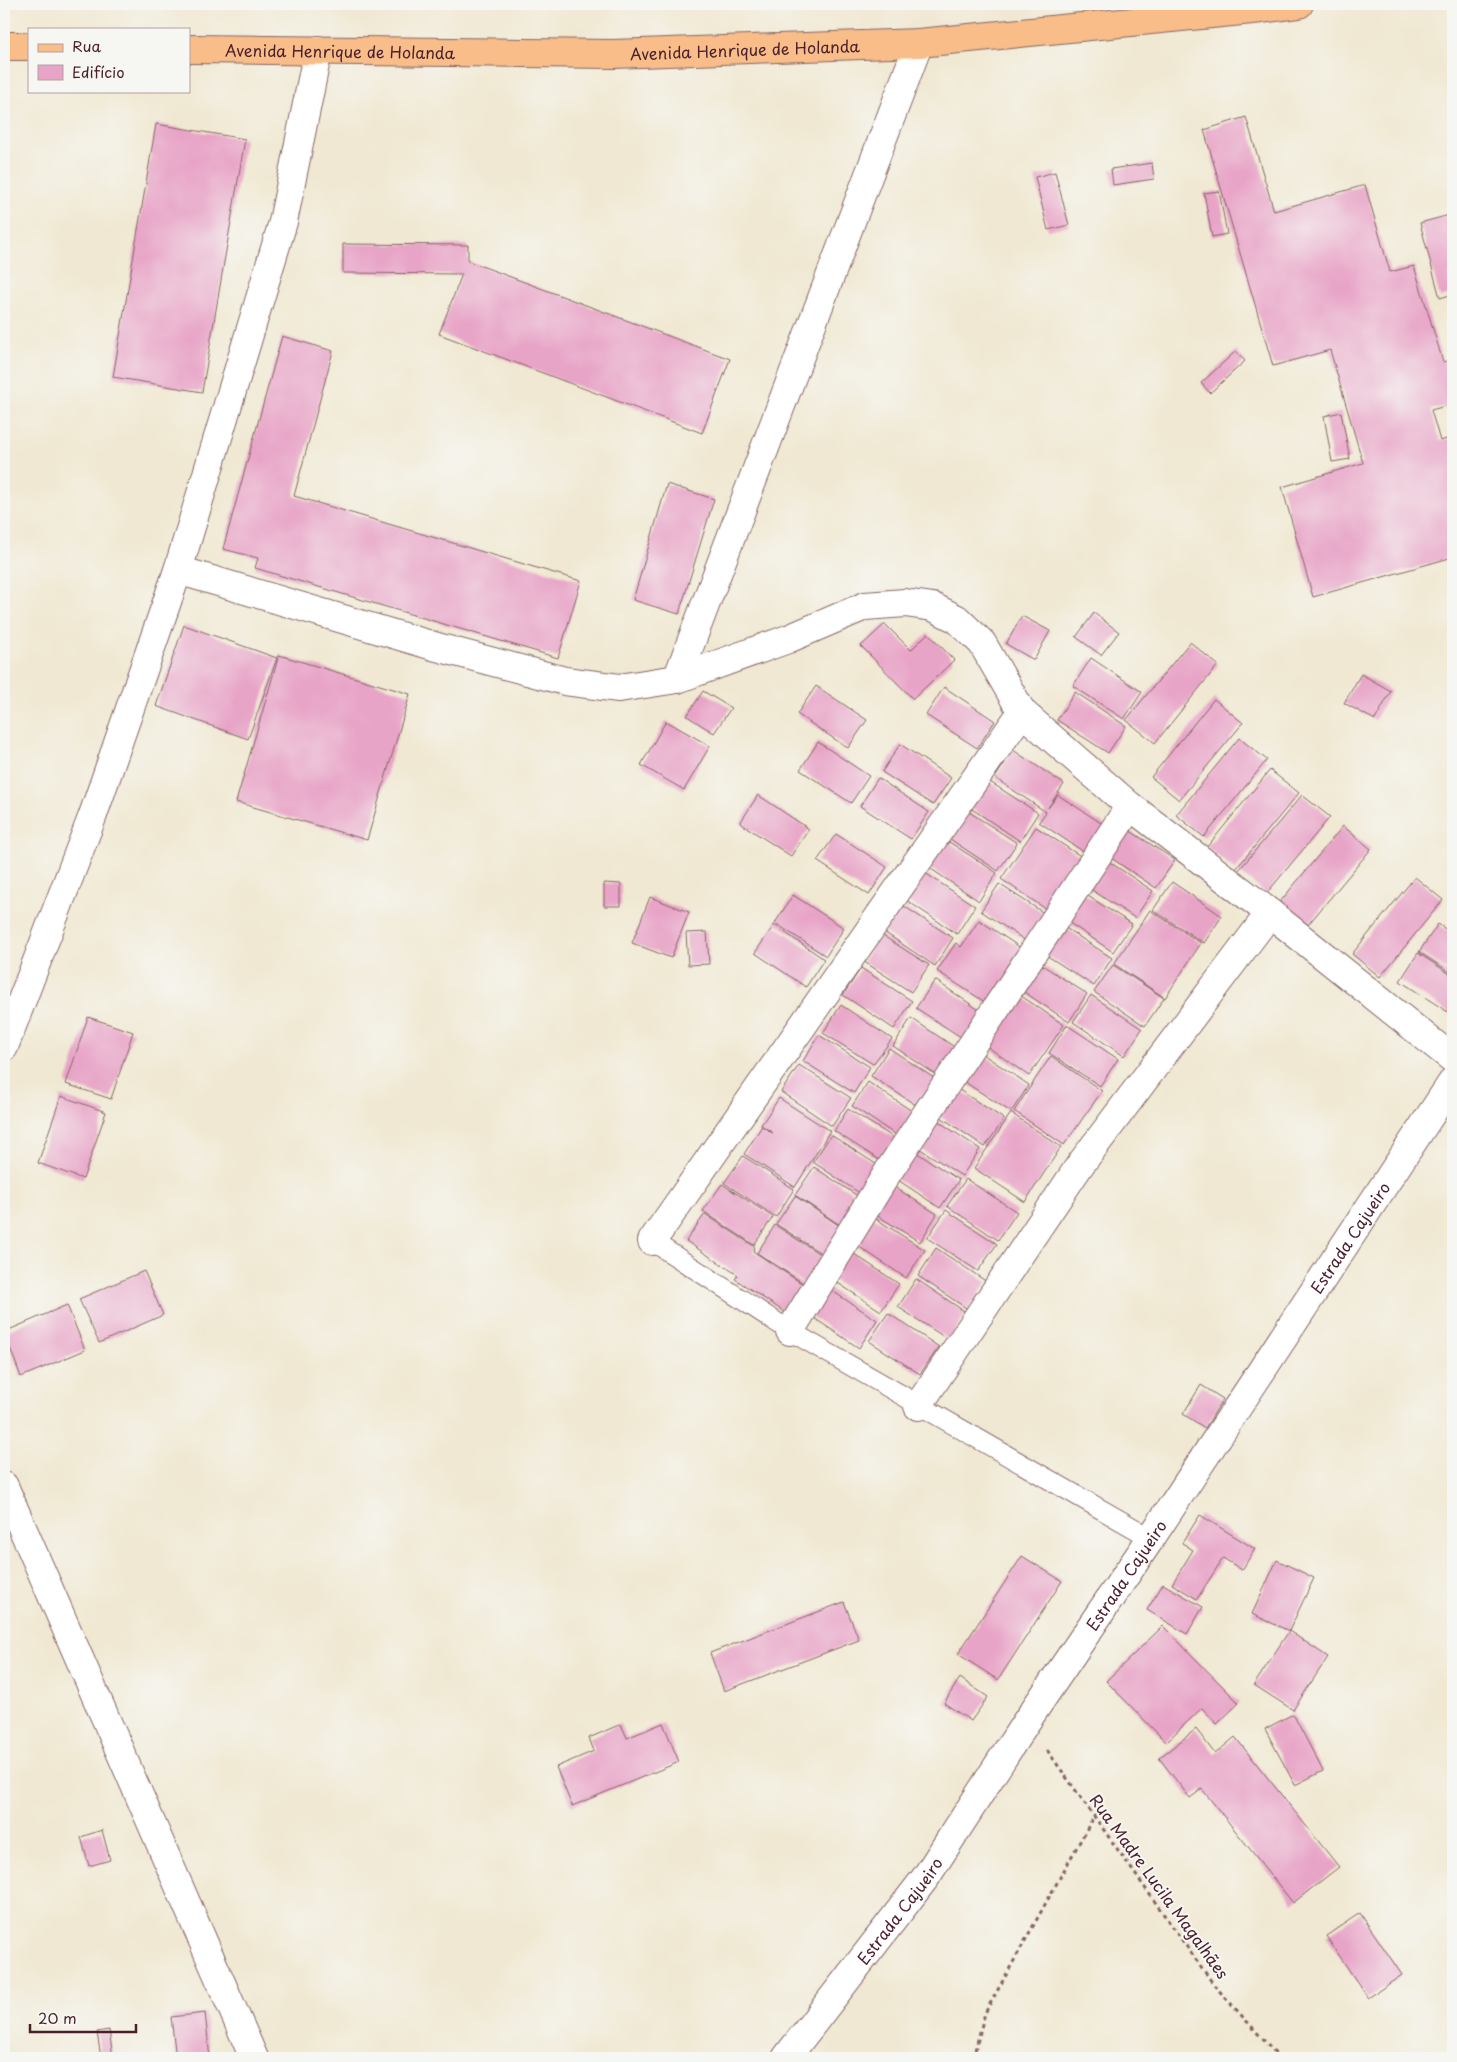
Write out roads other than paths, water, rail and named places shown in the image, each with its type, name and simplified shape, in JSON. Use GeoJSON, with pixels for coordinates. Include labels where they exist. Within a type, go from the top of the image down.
{"type":"FeatureCollection","features":[{"type":"Feature","properties":{"kind":"main road","name":"Avenida Henrique de Holanda"},"geometry":{"type":"LineString","coordinates":[[190,48],[613,54],[919,43],[1299,4]]}},
{"type":"Feature","properties":{"kind":"main road"},"geometry":{"type":"LineString","coordinates":[[4,46],[28,46]]}},
{"type":"Feature","properties":{"kind":"street"},"geometry":{"type":"LineString","coordinates":[[677,679],[919,43]]}},
{"type":"Feature","properties":{"kind":"street"},"geometry":{"type":"LineString","coordinates":[[4,1047],[93,814],[178,570],[283,222],[318,50]]}},
{"type":"Feature","properties":{"kind":"street"},"geometry":{"type":"LineString","coordinates":[[178,570],[428,644],[565,681],[619,688],[677,679],[788,639],[865,606],[905,603],[933,607],[957,619],[982,643],[1022,712],[1130,806],[1270,913],[1453,1059]]}},
{"type":"Feature","properties":{"kind":"street"},"geometry":{"type":"LineString","coordinates":[[652,1242],[1022,712]]}},
{"type":"Feature","properties":{"kind":"street"},"geometry":{"type":"LineString","coordinates":[[790,1331],[888,1172],[1130,806]]}},
{"type":"Feature","properties":{"kind":"street"},"geometry":{"type":"LineString","coordinates":[[918,1406],[1080,1164],[1270,913]]}},
{"type":"Feature","properties":{"kind":"street","name":"Estrada Cajueiro"},"geometry":{"type":"LineString","coordinates":[[786,2058],[926,1878],[1026,1722],[1151,1538],[1453,1081]]}},
{"type":"Feature","properties":{"kind":"street"},"geometry":{"type":"LineString","coordinates":[[4,1486],[254,2058]]}},
{"type":"Feature","properties":{"kind":"lane"},"geometry":{"type":"LineString","coordinates":[[652,1242],[790,1331],[1151,1538]]}}]}
